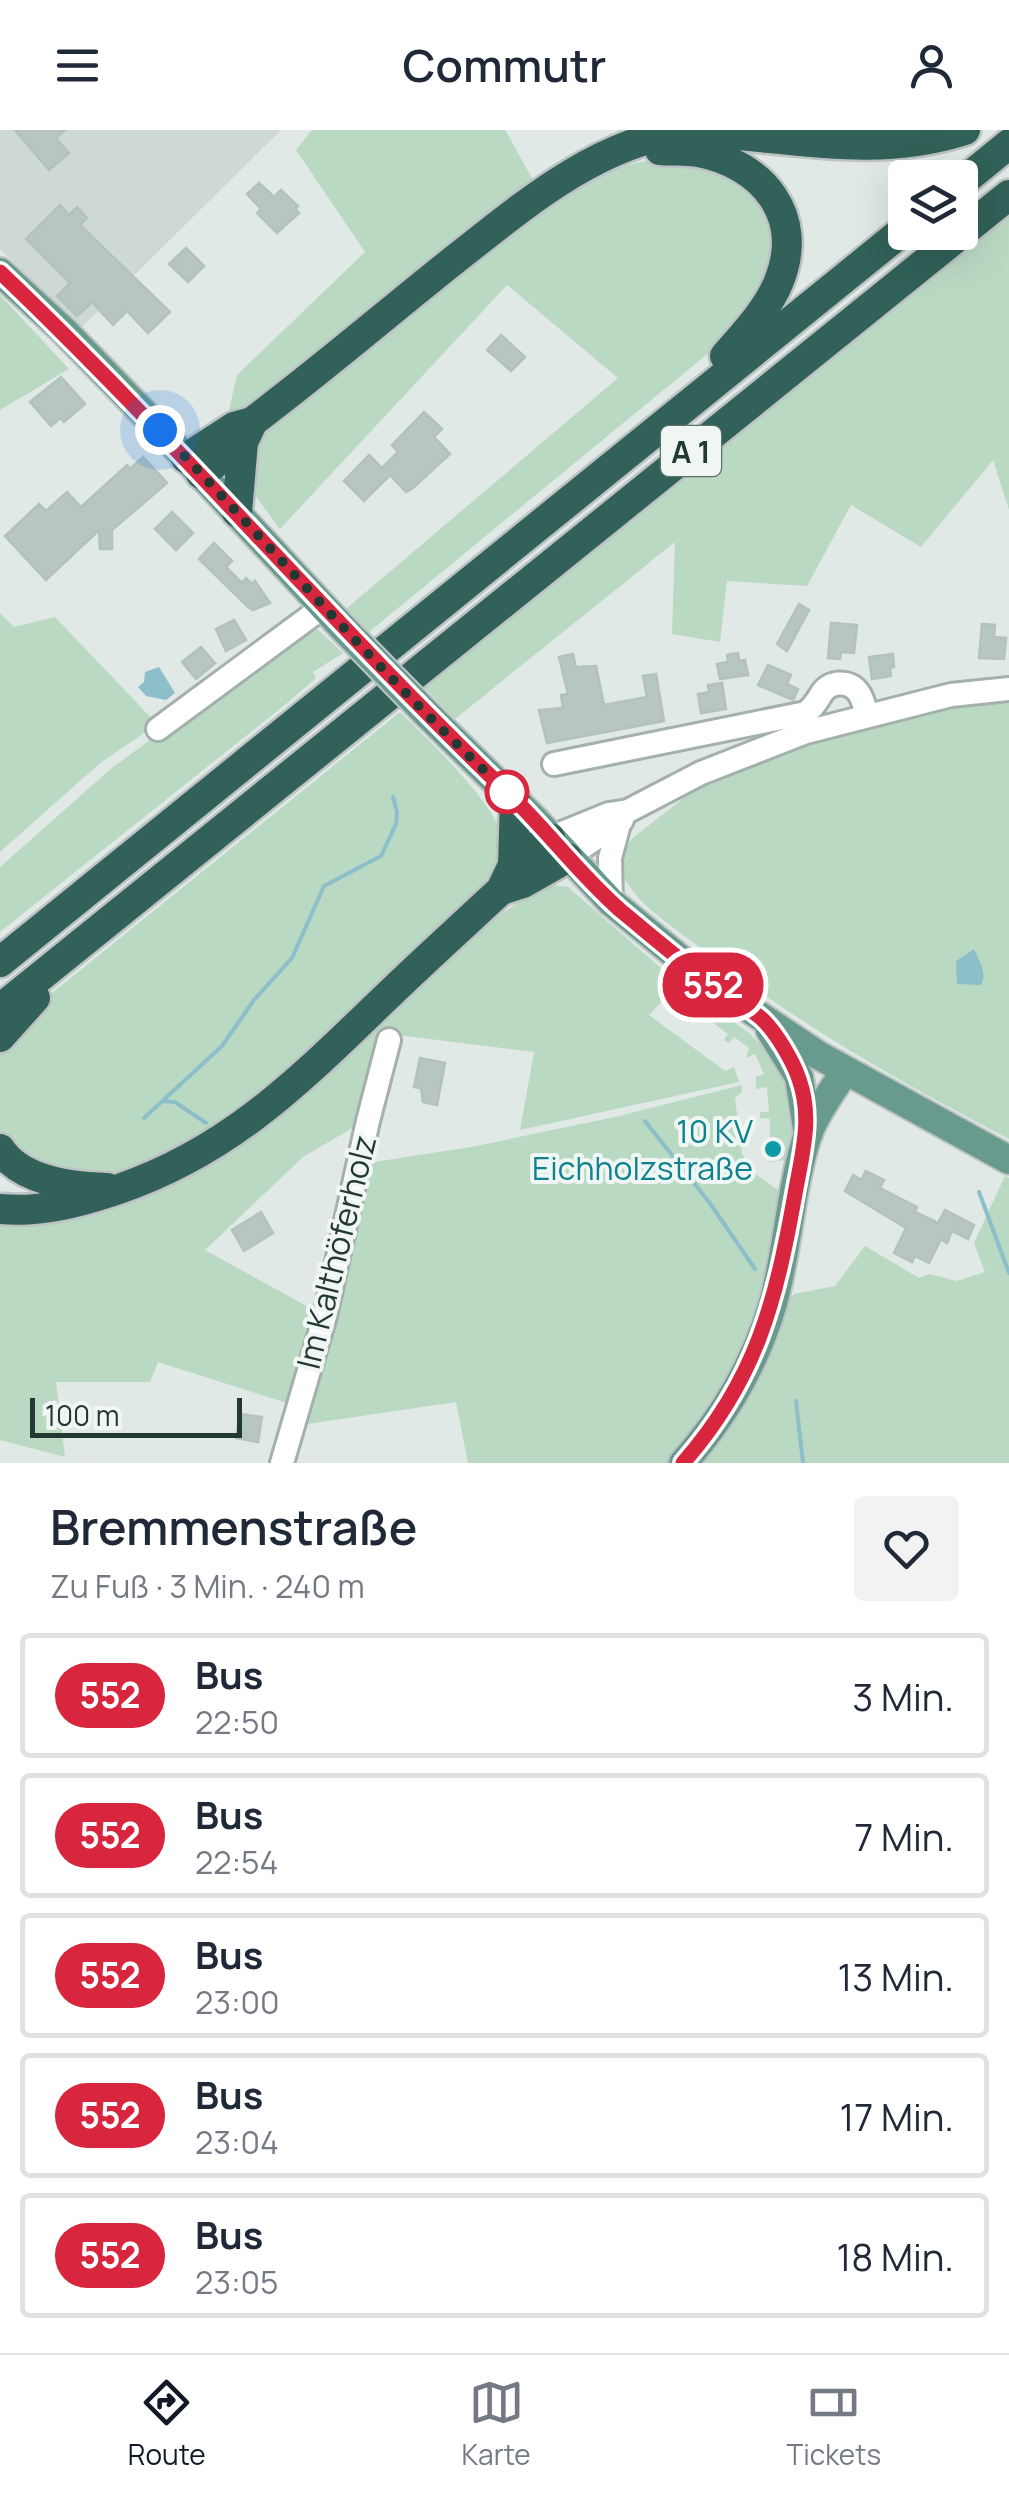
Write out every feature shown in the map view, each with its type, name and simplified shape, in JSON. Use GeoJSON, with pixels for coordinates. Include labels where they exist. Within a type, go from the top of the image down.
{"type":"FeatureCollection","features":[{"type":"Feature","properties":{"kind":"highway"},"geometry":{"type":"LineString","coordinates":[[194,466],[247,432],[541,192],[591,163],[655,136],[682,131],[870,147],[944,137],[965,130]]}},
{"type":"Feature","properties":{"kind":"highway"},"geometry":{"type":"LineString","coordinates":[[978,169],[1009,144]]}},
{"type":"Feature","properties":{"kind":"highway"},"geometry":{"type":"LineString","coordinates":[[632,146],[698,152],[732,162],[761,181],[784,216],[786,256],[779,281],[764,308],[684,407]]}},
{"type":"Feature","properties":{"kind":"highway","name":"A 1"},"geometry":{"type":"LineString","coordinates":[[0,1009],[1009,195]]}},
{"type":"Feature","properties":{"kind":"highway","name":"A 1"},"geometry":{"type":"LineString","coordinates":[[0,962],[888,243]]}},
{"type":"Feature","properties":{"kind":"highway"},"geometry":{"type":"LineString","coordinates":[[237,512],[247,432]]}},
{"type":"Feature","properties":{"kind":"highway"},"geometry":{"type":"LineString","coordinates":[[0,1209],[75,1204],[120,1189],[184,1164],[258,1115],[300,1081],[507,878],[515,800]]}},
{"type":"Feature","properties":{"kind":"highway"},"geometry":{"type":"LineString","coordinates":[[507,878],[523,884],[559,848]]}},
{"type":"Feature","properties":{"kind":"highway"},"geometry":{"type":"LineString","coordinates":[[0,1037],[92,934]]}},
{"type":"Feature","properties":{"kind":"highway"},"geometry":{"type":"LineString","coordinates":[[0,1148],[29,1173],[88,1188],[120,1189]]}},
{"type":"Feature","properties":{"kind":"main road"},"geometry":{"type":"LineString","coordinates":[[0,272],[194,466],[343,628],[611,902],[706,980],[764,1020],[845,1070],[1009,1160]]}},
{"type":"Feature","properties":{"kind":"main road"},"geometry":{"type":"LineString","coordinates":[[764,1020],[799,1078],[808,1135]]}},
{"type":"Feature","properties":{"kind":"main road"},"geometry":{"type":"LineString","coordinates":[[683,1463],[720,1415],[760,1340],[780,1278],[808,1135],[845,1070]]}},
{"type":"Feature","properties":{"kind":"street"},"geometry":{"type":"LineString","coordinates":[[158,729],[323,607]]}},
{"type":"Feature","properties":{"kind":"street"},"geometry":{"type":"LineString","coordinates":[[554,764],[806,713],[828,687],[836,684],[861,694],[867,716]]}},
{"type":"Feature","properties":{"kind":"street"},"geometry":{"type":"LineString","coordinates":[[559,848],[743,755],[806,732],[951,695],[1009,689]]}},
{"type":"Feature","properties":{"kind":"street"},"geometry":{"type":"LineString","coordinates":[[611,902],[610,858],[623,818]]}},
{"type":"Feature","properties":{"kind":"street","name":"Im Kalthöferholz"},"geometry":{"type":"LineString","coordinates":[[282,1463],[325,1316],[390,1040]]}},
{"type":"Feature","properties":{"kind":"shaded area"},"geometry":{"type":"Polygon","coordinates":[[[0,130],[281,130],[80,329],[0,249],[0,130]]]}},
{"type":"Feature","properties":{"kind":"green space"},"geometry":{"type":"Polygon","coordinates":[[[312,130],[505,130],[536,185],[227,419],[237,375],[365,252],[296,150],[312,130]]]}},
{"type":"Feature","properties":{"kind":"green space"},"geometry":{"type":"Polygon","coordinates":[[[658,158],[709,161],[768,199],[782,248],[745,323],[369,632],[346,609],[618,378],[507,285],[280,529],[251,490],[259,435],[296,396],[570,189],[615,168],[658,158]]]}},
{"type":"Feature","properties":{"kind":"green space"},"geometry":{"type":"Polygon","coordinates":[[[1009,215],[1009,510],[993,460],[921,547],[851,505],[807,586],[727,581],[720,642],[672,634],[675,542],[455,719],[425,688],[966,250],[978,250],[978,240],[1009,215]]]}},
{"type":"Feature","properties":{"kind":"green space"},"geometry":{"type":"Polygon","coordinates":[[[0,295],[69,369],[0,410],[0,295]]]}},
{"type":"Feature","properties":{"kind":"green space"},"geometry":{"type":"Polygon","coordinates":[[[0,613],[14,627],[55,617],[157,724],[99,764],[0,852],[0,613]]]}},
{"type":"Feature","properties":{"kind":"green space"},"geometry":{"type":"Polygon","coordinates":[[[315,627],[343,653],[313,672],[316,678],[286,704],[0,932],[0,867],[113,767],[276,649],[315,627]]]}},
{"type":"Feature","properties":{"kind":"green space"},"geometry":{"type":"Polygon","coordinates":[[[1009,695],[1009,1139],[848,1049],[732,972],[638,898],[618,861],[623,860],[625,847],[635,836],[703,783],[845,728],[949,701],[1009,695]]]}},
{"type":"Feature","properties":{"kind":"green space"},"geometry":{"type":"Polygon","coordinates":[[[400,712],[455,768],[493,816],[500,834],[501,869],[253,1106],[202,1142],[116,1175],[47,1173],[0,1135],[0,1048],[21,1018],[400,712]]]}},
{"type":"Feature","properties":{"kind":"green space"},"geometry":{"type":"Polygon","coordinates":[[[545,884],[568,887],[662,969],[661,1002],[649,1015],[725,1071],[734,1067],[739,1082],[520,1130],[534,1052],[389,1034],[366,1120],[303,1157],[205,1250],[321,1314],[293,1405],[158,1362],[150,1382],[56,1382],[65,1457],[0,1440],[0,1212],[133,1195],[446,952],[545,884]]]}},
{"type":"Feature","properties":{"kind":"green space"},"geometry":{"type":"Polygon","coordinates":[[[672,978],[749,1033],[782,1066],[794,1097],[793,1143],[786,1160],[770,1162],[761,1149],[770,1148],[770,1119],[760,1118],[760,1112],[769,1112],[767,1087],[756,1089],[756,1077],[764,1074],[755,1054],[746,1058],[749,1048],[734,1037],[729,1043],[724,1040],[728,1034],[705,1017],[700,1023],[696,1021],[700,1014],[688,1004],[682,1012],[677,1009],[672,978]]]}},
{"type":"Feature","properties":{"kind":"green space"},"geometry":{"type":"Polygon","coordinates":[[[742,1085],[742,1092],[735,1098],[742,1154],[753,1172],[779,1191],[773,1259],[743,1362],[672,1463],[468,1463],[456,1402],[294,1426],[361,1164],[471,1147],[742,1085]]]}},
{"type":"Feature","properties":{"kind":"green space"},"geometry":{"type":"Polygon","coordinates":[[[1005,1176],[1009,1178],[1009,1463],[694,1463],[785,1302],[794,1294],[835,1286],[865,1246],[919,1278],[930,1274],[956,1281],[985,1272],[974,1243],[1005,1176]]]}},
{"type":"Feature","properties":{"kind":"water"},"geometry":{"type":"Polygon","coordinates":[[[159,667],[175,693],[166,700],[146,696],[138,687],[144,682],[145,672],[159,667]]]}},
{"type":"Feature","properties":{"kind":"water"},"geometry":{"type":"Polygon","coordinates":[[[974,949],[983,981],[981,985],[957,984],[956,961],[974,949]]]}},
{"type":"Feature","properties":{"kind":"building"},"geometry":{"type":"Polygon","coordinates":[[[15,130],[65,130],[56,138],[69,153],[49,170],[15,130]]]}},
{"type":"Feature","properties":{"kind":"building"},"geometry":{"type":"Polygon","coordinates":[[[259,183],[274,197],[281,190],[298,206],[295,209],[299,213],[277,233],[257,213],[261,209],[247,194],[259,183]]]}},
{"type":"Feature","properties":{"kind":"building"},"geometry":{"type":"Polygon","coordinates":[[[60,205],[69,215],[77,207],[87,218],[80,225],[170,312],[148,333],[127,311],[113,325],[92,302],[77,316],[57,296],[70,283],[26,239],[60,205]]]}},
{"type":"Feature","properties":{"kind":"building"},"geometry":{"type":"Polygon","coordinates":[[[186,248],[204,266],[188,282],[169,264],[186,248]]]}},
{"type":"Feature","properties":{"kind":"building"},"geometry":{"type":"Polygon","coordinates":[[[501,335],[525,357],[511,371],[487,350],[501,335]]]}},
{"type":"Feature","properties":{"kind":"building"},"geometry":{"type":"Polygon","coordinates":[[[61,377],[85,404],[64,422],[61,418],[51,426],[30,402],[61,377]]]}},
{"type":"Feature","properties":{"kind":"building"},"geometry":{"type":"Polygon","coordinates":[[[424,412],[442,429],[434,437],[450,454],[406,492],[390,475],[364,501],[344,481],[369,455],[382,468],[398,452],[392,445],[424,412]]]}},
{"type":"Feature","properties":{"kind":"building"},"geometry":{"type":"Polygon","coordinates":[[[143,457],[167,483],[112,530],[112,549],[100,549],[99,530],[46,580],[5,536],[39,504],[46,511],[67,492],[81,507],[127,465],[130,469],[143,457]]]}},
{"type":"Feature","properties":{"kind":"building"},"geometry":{"type":"Polygon","coordinates":[[[172,512],[193,533],[176,550],[155,529],[172,512]]]}},
{"type":"Feature","properties":{"kind":"building"},"geometry":{"type":"Polygon","coordinates":[[[214,543],[232,561],[226,567],[242,583],[246,578],[252,584],[255,581],[270,603],[253,610],[248,607],[199,559],[214,543]]]}},
{"type":"Feature","properties":{"kind":"building"},"geometry":{"type":"Polygon","coordinates":[[[799,604],[809,610],[787,651],[777,644],[799,604]]]}},
{"type":"Feature","properties":{"kind":"building"},"geometry":{"type":"Polygon","coordinates":[[[234,620],[246,640],[226,651],[216,629],[234,620]]]}},
{"type":"Feature","properties":{"kind":"building"},"geometry":{"type":"Polygon","coordinates":[[[831,623],[857,625],[854,653],[841,652],[840,659],[828,658],[831,623]]]}},
{"type":"Feature","properties":{"kind":"building"},"geometry":{"type":"Polygon","coordinates":[[[982,624],[995,625],[994,637],[1006,638],[1004,659],[979,658],[982,624]]]}},
{"type":"Feature","properties":{"kind":"building"},"geometry":{"type":"Polygon","coordinates":[[[201,647],[215,663],[196,679],[182,662],[201,647]]]}},
{"type":"Feature","properties":{"kind":"building"},"geometry":{"type":"Polygon","coordinates":[[[738,653],[739,661],[745,660],[748,675],[720,679],[717,664],[728,662],[727,655],[738,653]]]}},
{"type":"Feature","properties":{"kind":"building"},"geometry":{"type":"Polygon","coordinates":[[[573,654],[576,667],[596,666],[604,705],[647,697],[643,676],[656,674],[664,721],[547,743],[539,710],[563,708],[561,695],[568,694],[559,657],[573,654]]]}},
{"type":"Feature","properties":{"kind":"building"},"geometry":{"type":"Polygon","coordinates":[[[893,654],[891,676],[872,679],[869,657],[893,654]]]}},
{"type":"Feature","properties":{"kind":"building"},"geometry":{"type":"Polygon","coordinates":[[[768,665],[791,675],[787,684],[798,689],[793,700],[758,685],[768,665]]]}},
{"type":"Feature","properties":{"kind":"building"},"geometry":{"type":"Polygon","coordinates":[[[722,683],[726,709],[701,713],[698,694],[709,692],[708,685],[722,683]]]}},
{"type":"Feature","properties":{"kind":"building"},"geometry":{"type":"Polygon","coordinates":[[[420,1058],[445,1063],[437,1105],[423,1102],[421,1088],[414,1087],[420,1058]]]}},
{"type":"Feature","properties":{"kind":"building"},"geometry":{"type":"Polygon","coordinates":[[[866,1171],[884,1180],[880,1188],[917,1207],[915,1212],[938,1223],[945,1210],[974,1225],[968,1239],[952,1231],[947,1243],[941,1239],[929,1263],[915,1256],[912,1262],[894,1253],[906,1228],[845,1191],[853,1175],[861,1180],[866,1171]]]}},
{"type":"Feature","properties":{"kind":"building"},"geometry":{"type":"Polygon","coordinates":[[[261,1212],[273,1233],[244,1251],[232,1230],[261,1212]]]}},
{"type":"Feature","properties":{"kind":"building"},"geometry":{"type":"Polygon","coordinates":[[[240,1414],[262,1417],[258,1442],[236,1438],[240,1414]]]}},
{"type":"Feature","properties":{"kind":"waterway"},"geometry":{"type":"LineString","coordinates":[[144,1118],[222,1046],[254,1000],[292,958],[324,886],[381,856],[396,824],[393,797]]}},
{"type":"Feature","properties":{"kind":"waterway"},"geometry":{"type":"LineString","coordinates":[[164,1101],[175,1102],[206,1123]]}},
{"type":"Feature","properties":{"kind":"waterway"},"geometry":{"type":"LineString","coordinates":[[645,1121],[709,1202],[755,1269]]}},
{"type":"Feature","properties":{"kind":"waterway"},"geometry":{"type":"LineString","coordinates":[[979,1192],[1009,1273]]}},
{"type":"Feature","properties":{"kind":"waterway"},"geometry":{"type":"LineString","coordinates":[[796,1401],[803,1463]]}},
{"type":"Feature","properties":{"kind":"bus line","name":"552"},"geometry":{"type":"LineString","coordinates":[[0,272],[160,430],[323,607],[536,820],[586,878],[706,980],[764,1020],[790,1060],[799,1078],[808,1135],[780,1278],[746,1373],[683,1463]]}},
{"type":"Feature","properties":{"kind":"place","name":"10 KV Eichholzstraße"},"geometry":{"type":"Point","coordinates":[773,1149]}},
{"type":"Feature","properties":{"kind":"route"},"geometry":{"type":"LineString","coordinates":[[160,430],[323,607],[507,792]]}}]}
